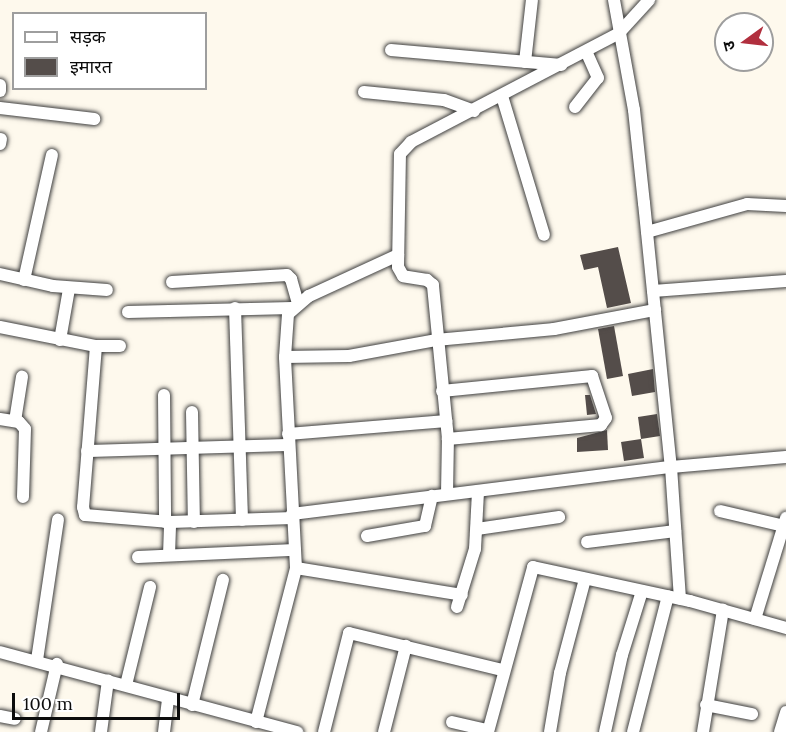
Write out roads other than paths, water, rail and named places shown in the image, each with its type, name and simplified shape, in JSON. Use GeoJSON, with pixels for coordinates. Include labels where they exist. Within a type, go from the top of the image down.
{"type":"FeatureCollection","features":[{"type":"Feature","properties":{"kind":"street"},"geometry":{"type":"LineString","coordinates":[[525,62],[532,0]]}},
{"type":"Feature","properties":{"kind":"street"},"geometry":{"type":"LineString","coordinates":[[614,0],[618,34],[633,110],[647,231],[671,467],[675,531],[674,597],[633,732]]}},
{"type":"Feature","properties":{"kind":"street"},"geometry":{"type":"LineString","coordinates":[[447,494],[448,439],[436,340],[432,283],[400,274],[398,255],[400,154],[411,142],[587,53],[618,34],[649,0]]}},
{"type":"Feature","properties":{"kind":"street"},"geometry":{"type":"LineString","coordinates":[[391,50],[562,66]]}},
{"type":"Feature","properties":{"kind":"street"},"geometry":{"type":"LineString","coordinates":[[575,107],[598,78],[587,53]]}},
{"type":"Feature","properties":{"kind":"street"},"geometry":{"type":"LineString","coordinates":[[0,85],[0,91]]}},
{"type":"Feature","properties":{"kind":"street"},"geometry":{"type":"LineString","coordinates":[[364,92],[444,100],[474,111]]}},
{"type":"Feature","properties":{"kind":"street"},"geometry":{"type":"LineString","coordinates":[[502,96],[544,235]]}},
{"type":"Feature","properties":{"kind":"street"},"geometry":{"type":"LineString","coordinates":[[0,108],[94,119]]}},
{"type":"Feature","properties":{"kind":"street"},"geometry":{"type":"LineString","coordinates":[[24,280],[52,154]]}},
{"type":"Feature","properties":{"kind":"street"},"geometry":{"type":"LineString","coordinates":[[647,231],[747,204],[786,206]]}},
{"type":"Feature","properties":{"kind":"street"},"geometry":{"type":"LineString","coordinates":[[128,312],[295,305],[398,255]]}},
{"type":"Feature","properties":{"kind":"street"},"geometry":{"type":"LineString","coordinates":[[0,274],[69,289],[107,290]]}},
{"type":"Feature","properties":{"kind":"street"},"geometry":{"type":"LineString","coordinates":[[172,282],[287,275],[291,279],[295,305],[286,323],[285,357],[296,568],[254,725]]}},
{"type":"Feature","properties":{"kind":"street"},"geometry":{"type":"LineString","coordinates":[[653,291],[786,281]]}},
{"type":"Feature","properties":{"kind":"street"},"geometry":{"type":"LineString","coordinates":[[60,340],[69,289]]}},
{"type":"Feature","properties":{"kind":"street"},"geometry":{"type":"LineString","coordinates":[[235,308],[242,520]]}},
{"type":"Feature","properties":{"kind":"street"},"geometry":{"type":"LineString","coordinates":[[285,357],[338,358],[436,340],[554,328],[655,310]]}},
{"type":"Feature","properties":{"kind":"street"},"geometry":{"type":"LineString","coordinates":[[0,327],[96,346],[120,346]]}},
{"type":"Feature","properties":{"kind":"street"},"geometry":{"type":"LineString","coordinates":[[96,346],[87,451],[85,515],[168,522],[292,516],[447,494],[671,467],[786,457]]}},
{"type":"Feature","properties":{"kind":"street"},"geometry":{"type":"LineString","coordinates":[[15,421],[22,376]]}},
{"type":"Feature","properties":{"kind":"street"},"geometry":{"type":"LineString","coordinates":[[442,391],[592,376],[606,418],[601,425],[448,439]]}},
{"type":"Feature","properties":{"kind":"street"},"geometry":{"type":"LineString","coordinates":[[164,395],[169,555]]}},
{"type":"Feature","properties":{"kind":"street"},"geometry":{"type":"LineString","coordinates":[[192,412],[194,522]]}},
{"type":"Feature","properties":{"kind":"street"},"geometry":{"type":"LineString","coordinates":[[0,420],[22,424],[26,434],[23,497]]}},
{"type":"Feature","properties":{"kind":"street"},"geometry":{"type":"LineString","coordinates":[[87,451],[239,448],[446,421]]}},
{"type":"Feature","properties":{"kind":"street"},"geometry":{"type":"LineString","coordinates":[[457,607],[471,568],[477,529],[478,491]]}},
{"type":"Feature","properties":{"kind":"street"},"geometry":{"type":"LineString","coordinates":[[367,536],[425,526],[432,496]]}},
{"type":"Feature","properties":{"kind":"street"},"geometry":{"type":"LineString","coordinates":[[720,511],[785,522],[755,619]]}},
{"type":"Feature","properties":{"kind":"street"},"geometry":{"type":"LineString","coordinates":[[477,529],[559,517]]}},
{"type":"Feature","properties":{"kind":"street"},"geometry":{"type":"LineString","coordinates":[[37,660],[58,520]]}},
{"type":"Feature","properties":{"kind":"street"},"geometry":{"type":"LineString","coordinates":[[587,542],[675,531]]}},
{"type":"Feature","properties":{"kind":"street"},"geometry":{"type":"LineString","coordinates":[[138,557],[295,550]]}},
{"type":"Feature","properties":{"kind":"street"},"geometry":{"type":"LineString","coordinates":[[452,722],[488,731],[502,670],[531,569],[537,567],[674,597],[786,628]]}},
{"type":"Feature","properties":{"kind":"street"},"geometry":{"type":"LineString","coordinates":[[296,568],[462,595]]}},
{"type":"Feature","properties":{"kind":"street"},"geometry":{"type":"LineString","coordinates":[[550,732],[560,673],[585,579]]}},
{"type":"Feature","properties":{"kind":"street"},"geometry":{"type":"LineString","coordinates":[[192,705],[223,580]]}},
{"type":"Feature","properties":{"kind":"street"},"geometry":{"type":"LineString","coordinates":[[126,686],[150,587]]}},
{"type":"Feature","properties":{"kind":"street"},"geometry":{"type":"LineString","coordinates":[[605,732],[622,655],[642,591]]}},
{"type":"Feature","properties":{"kind":"street"},"geometry":{"type":"LineString","coordinates":[[703,732],[723,610]]}},
{"type":"Feature","properties":{"kind":"street"},"geometry":{"type":"LineString","coordinates":[[324,732],[347,634],[502,670]]}},
{"type":"Feature","properties":{"kind":"street"},"geometry":{"type":"LineString","coordinates":[[384,732],[406,646]]}},
{"type":"Feature","properties":{"kind":"street"},"geometry":{"type":"LineString","coordinates":[[0,652],[57,664],[254,725],[297,732]]}},
{"type":"Feature","properties":{"kind":"street"},"geometry":{"type":"LineString","coordinates":[[41,732],[57,664]]}},
{"type":"Feature","properties":{"kind":"street"},"geometry":{"type":"LineString","coordinates":[[101,732],[108,680]]}},
{"type":"Feature","properties":{"kind":"street"},"geometry":{"type":"LineString","coordinates":[[164,732],[168,699]]}},
{"type":"Feature","properties":{"kind":"street"},"geometry":{"type":"LineString","coordinates":[[706,705],[752,714]]}},
{"type":"Feature","properties":{"kind":"street"},"geometry":{"type":"LineString","coordinates":[[780,732],[786,712]]}},
{"type":"Feature","properties":{"kind":"street"},"geometry":{"type":"LineString","coordinates":[[0,716],[15,719]]}}]}
